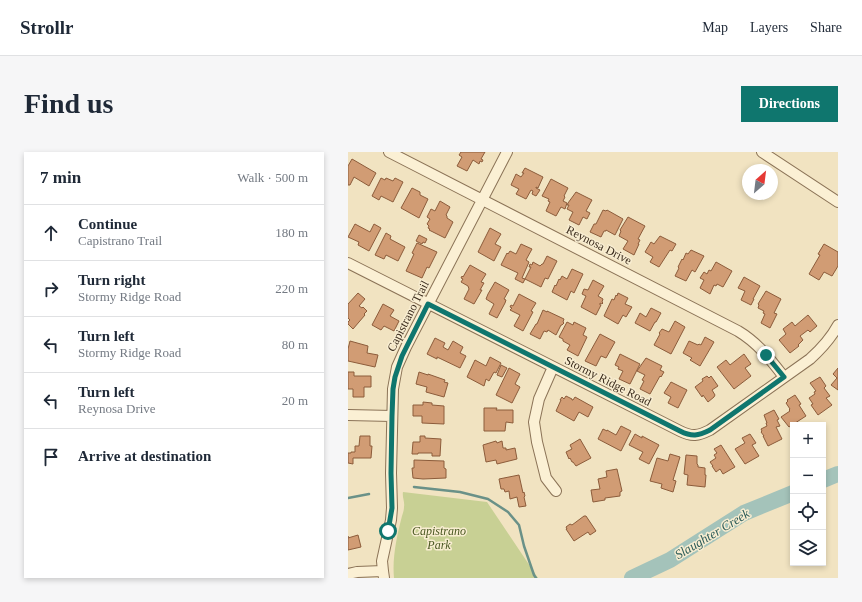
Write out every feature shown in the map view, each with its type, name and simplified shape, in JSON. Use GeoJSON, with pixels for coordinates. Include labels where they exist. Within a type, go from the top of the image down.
{"type":"FeatureCollection","features":[{"type":"Feature","properties":{"kind":"street","name":"Reynosa Drive"},"geometry":{"type":"LineString","coordinates":[[389,152],[738,330],[760,348],[784,377]]}},
{"type":"Feature","properties":{"kind":"street","name":"Capistrano Trail"},"geometry":{"type":"LineString","coordinates":[[383,574],[383,552],[391,520],[392,508],[391,473],[393,389],[398,367],[406,347],[507,152]]}},
{"type":"Feature","properties":{"kind":"street"},"geometry":{"type":"LineString","coordinates":[[762,152],[838,202]]}},
{"type":"Feature","properties":{"kind":"street","name":"Stormy Ridge Road"},"geometry":{"type":"LineString","coordinates":[[348,263],[553,368],[680,431],[693,435],[702,434],[710,430],[810,359],[830,339],[838,325]]}},
{"type":"Feature","properties":{"kind":"street"},"geometry":{"type":"LineString","coordinates":[[553,368],[539,399],[534,422],[537,442],[546,478],[556,491]]}},
{"type":"Feature","properties":{"kind":"street"},"geometry":{"type":"LineString","coordinates":[[348,415],[392,416]]}},
{"type":"Feature","properties":{"kind":"street"},"geometry":{"type":"LineString","coordinates":[[348,574],[357,572],[383,574]]}},
{"type":"Feature","properties":{"kind":"green space","name":"Capistrano Park"},"geometry":{"type":"Polygon","coordinates":[[[403,492],[487,502],[538,578],[394,578],[395,547],[404,508],[403,492]]]}},
{"type":"Feature","properties":{"kind":"building"},"geometry":{"type":"Polygon","coordinates":[[[461,152],[485,152],[481,159],[483,160],[482,162],[480,161],[479,164],[473,160],[467,171],[457,166],[462,157],[459,155],[461,152]]]}},
{"type":"Feature","properties":{"kind":"building"},"geometry":{"type":"Polygon","coordinates":[[[352,159],[376,173],[369,186],[354,177],[350,185],[348,185],[348,166],[352,159]]]}},
{"type":"Feature","properties":{"kind":"building"},"geometry":{"type":"Polygon","coordinates":[[[525,168],[543,177],[538,188],[536,187],[540,190],[536,196],[532,194],[533,191],[531,190],[526,199],[516,194],[519,189],[511,185],[516,174],[521,177],[525,168]]]}},
{"type":"Feature","properties":{"kind":"building"},"geometry":{"type":"Polygon","coordinates":[[[381,178],[385,180],[386,178],[393,181],[395,178],[403,182],[393,202],[381,196],[379,200],[372,196],[381,178]]]}},
{"type":"Feature","properties":{"kind":"building"},"geometry":{"type":"Polygon","coordinates":[[[551,179],[568,188],[563,201],[567,203],[565,209],[561,207],[556,216],[546,211],[550,202],[548,201],[549,199],[542,196],[551,179]]]}},
{"type":"Feature","properties":{"kind":"building"},"geometry":{"type":"Polygon","coordinates":[[[412,188],[420,192],[420,195],[428,199],[419,218],[401,208],[412,188]]]}},
{"type":"Feature","properties":{"kind":"building"},"geometry":{"type":"Polygon","coordinates":[[[576,192],[592,200],[586,211],[590,213],[587,219],[583,217],[579,225],[569,220],[573,212],[567,209],[569,205],[567,205],[568,203],[576,192]]]}},
{"type":"Feature","properties":{"kind":"building"},"geometry":{"type":"Polygon","coordinates":[[[440,201],[450,207],[446,215],[447,218],[453,222],[445,238],[429,230],[429,226],[427,224],[430,219],[427,217],[431,209],[435,211],[440,201]]]}},
{"type":"Feature","properties":{"kind":"building"},"geometry":{"type":"Polygon","coordinates":[[[603,210],[607,210],[623,219],[615,235],[606,230],[601,237],[590,232],[603,210]]]}},
{"type":"Feature","properties":{"kind":"building"},"geometry":{"type":"Polygon","coordinates":[[[628,217],[645,226],[638,239],[640,240],[639,244],[634,255],[623,249],[628,241],[619,236],[620,230],[628,217]]]}},
{"type":"Feature","properties":{"kind":"building"},"geometry":{"type":"Polygon","coordinates":[[[355,224],[370,232],[374,224],[381,228],[369,251],[358,245],[359,242],[348,237],[355,224]]]}},
{"type":"Feature","properties":{"kind":"building"},"geometry":{"type":"Polygon","coordinates":[[[490,228],[501,234],[495,244],[501,247],[494,261],[478,252],[490,228]]]}},
{"type":"Feature","properties":{"kind":"building"},"geometry":{"type":"Polygon","coordinates":[[[386,233],[391,236],[390,239],[405,247],[398,261],[386,255],[384,259],[375,255],[386,233]]]}},
{"type":"Feature","properties":{"kind":"building"},"geometry":{"type":"Polygon","coordinates":[[[419,235],[427,239],[425,243],[423,242],[422,244],[416,241],[419,235]]]}},
{"type":"Feature","properties":{"kind":"building"},"geometry":{"type":"Polygon","coordinates":[[[660,236],[676,244],[672,251],[670,250],[659,267],[650,262],[653,257],[645,252],[651,242],[654,244],[660,236]]]}},
{"type":"Feature","properties":{"kind":"building"},"geometry":{"type":"Polygon","coordinates":[[[417,243],[437,252],[422,278],[406,271],[414,254],[412,253],[417,243]]]}},
{"type":"Feature","properties":{"kind":"building"},"geometry":{"type":"Polygon","coordinates":[[[521,244],[532,249],[526,260],[529,262],[522,278],[525,279],[523,283],[515,279],[518,273],[501,265],[507,253],[508,254],[510,251],[516,254],[521,244]]]}},
{"type":"Feature","properties":{"kind":"building"},"geometry":{"type":"Polygon","coordinates":[[[824,244],[838,252],[838,266],[832,276],[824,272],[819,280],[809,274],[820,255],[818,254],[824,244]]]}},
{"type":"Feature","properties":{"kind":"building"},"geometry":{"type":"Polygon","coordinates":[[[691,250],[704,256],[695,272],[692,270],[686,281],[675,276],[682,259],[683,260],[686,253],[688,254],[691,250]]]}},
{"type":"Feature","properties":{"kind":"building"},"geometry":{"type":"Polygon","coordinates":[[[547,256],[557,261],[548,279],[545,278],[541,287],[525,279],[531,267],[529,267],[530,264],[532,265],[533,262],[540,266],[543,264],[547,256]]]}},
{"type":"Feature","properties":{"kind":"building"},"geometry":{"type":"Polygon","coordinates":[[[716,262],[732,271],[723,287],[717,284],[716,286],[714,285],[710,294],[700,288],[704,280],[700,278],[704,272],[707,274],[709,270],[711,271],[716,262]]]}},
{"type":"Feature","properties":{"kind":"building"},"geometry":{"type":"Polygon","coordinates":[[[470,265],[486,274],[481,282],[484,283],[480,290],[482,290],[474,304],[464,299],[469,289],[468,286],[461,282],[463,279],[461,278],[462,276],[463,277],[470,265]]]}},
{"type":"Feature","properties":{"kind":"building"},"geometry":{"type":"Polygon","coordinates":[[[572,269],[583,274],[574,293],[571,291],[567,300],[552,292],[559,279],[560,280],[562,276],[567,279],[572,269]]]}},
{"type":"Feature","properties":{"kind":"building"},"geometry":{"type":"Polygon","coordinates":[[[744,277],[760,286],[751,305],[741,300],[745,291],[738,288],[744,277]]]}},
{"type":"Feature","properties":{"kind":"building"},"geometry":{"type":"Polygon","coordinates":[[[593,280],[604,286],[598,296],[603,299],[603,303],[600,303],[601,305],[596,315],[581,307],[586,296],[582,294],[584,289],[588,290],[593,280]]]}},
{"type":"Feature","properties":{"kind":"building"},"geometry":{"type":"Polygon","coordinates":[[[495,282],[509,290],[504,299],[506,300],[505,303],[497,318],[489,314],[494,304],[486,299],[495,282]]]}},
{"type":"Feature","properties":{"kind":"building"},"geometry":{"type":"Polygon","coordinates":[[[766,291],[781,299],[774,313],[777,314],[770,328],[761,323],[765,314],[763,313],[764,311],[758,308],[758,304],[766,291]]]}},
{"type":"Feature","properties":{"kind":"building"},"geometry":{"type":"Polygon","coordinates":[[[358,293],[365,299],[359,306],[362,308],[363,307],[367,311],[353,329],[348,324],[350,320],[348,318],[348,304],[358,293]]]}},
{"type":"Feature","properties":{"kind":"building"},"geometry":{"type":"Polygon","coordinates":[[[618,293],[628,298],[625,304],[632,307],[626,317],[623,315],[618,324],[604,316],[612,299],[614,300],[618,293]]]}},
{"type":"Feature","properties":{"kind":"building"},"geometry":{"type":"Polygon","coordinates":[[[519,294],[536,303],[523,331],[514,326],[520,315],[510,310],[512,308],[510,307],[511,305],[513,306],[519,294]]]}},
{"type":"Feature","properties":{"kind":"building"},"geometry":{"type":"Polygon","coordinates":[[[383,304],[394,310],[390,316],[399,321],[394,331],[384,326],[381,330],[372,325],[383,304]]]}},
{"type":"Feature","properties":{"kind":"building"},"geometry":{"type":"Polygon","coordinates":[[[651,308],[661,313],[650,331],[635,323],[640,313],[646,317],[651,308]]]}},
{"type":"Feature","properties":{"kind":"building"},"geometry":{"type":"Polygon","coordinates":[[[543,310],[564,319],[564,323],[561,325],[556,335],[548,330],[547,332],[544,331],[540,339],[530,334],[537,324],[543,310]]]}},
{"type":"Feature","properties":{"kind":"building"},"geometry":{"type":"Polygon","coordinates":[[[808,315],[817,326],[810,332],[808,330],[800,336],[803,340],[798,345],[799,346],[790,353],[779,340],[786,334],[783,329],[792,322],[795,326],[808,315]]]}},
{"type":"Feature","properties":{"kind":"building"},"geometry":{"type":"Polygon","coordinates":[[[675,321],[685,327],[671,354],[654,345],[662,329],[669,332],[675,321]]]}},
{"type":"Feature","properties":{"kind":"building"},"geometry":{"type":"Polygon","coordinates":[[[567,322],[573,325],[574,322],[586,328],[583,335],[587,337],[578,356],[567,350],[570,345],[559,337],[567,322]]]}},
{"type":"Feature","properties":{"kind":"building"},"geometry":{"type":"Polygon","coordinates":[[[600,334],[615,342],[606,358],[601,356],[596,366],[585,361],[600,334]]]}},
{"type":"Feature","properties":{"kind":"building"},"geometry":{"type":"Polygon","coordinates":[[[705,337],[714,342],[700,366],[690,360],[692,358],[683,353],[689,341],[701,345],[705,337]]]}},
{"type":"Feature","properties":{"kind":"building"},"geometry":{"type":"Polygon","coordinates":[[[435,338],[445,343],[443,347],[448,350],[453,341],[463,347],[460,353],[466,356],[460,368],[427,354],[435,338]]]}},
{"type":"Feature","properties":{"kind":"building"},"geometry":{"type":"Polygon","coordinates":[[[350,341],[368,346],[367,353],[378,355],[375,367],[348,361],[350,341]]]}},
{"type":"Feature","properties":{"kind":"building"},"geometry":{"type":"Polygon","coordinates":[[[620,354],[640,364],[630,384],[619,379],[623,371],[618,369],[619,367],[615,365],[620,354]]]}},
{"type":"Feature","properties":{"kind":"building"},"geometry":{"type":"Polygon","coordinates":[[[744,354],[751,364],[745,368],[751,376],[734,389],[717,367],[726,360],[730,365],[744,354]]]}},
{"type":"Feature","properties":{"kind":"building"},"geometry":{"type":"Polygon","coordinates":[[[490,357],[501,363],[496,373],[494,372],[489,381],[486,379],[484,386],[467,377],[475,360],[486,366],[490,357]]]}},
{"type":"Feature","properties":{"kind":"building"},"geometry":{"type":"Polygon","coordinates":[[[646,358],[662,366],[660,370],[664,372],[661,377],[660,376],[650,394],[640,389],[645,375],[637,371],[646,358]]]}},
{"type":"Feature","properties":{"kind":"building"},"geometry":{"type":"Polygon","coordinates":[[[501,365],[507,368],[502,377],[497,375],[501,365]]]}},
{"type":"Feature","properties":{"kind":"building"},"geometry":{"type":"Polygon","coordinates":[[[509,368],[520,374],[515,384],[520,387],[512,403],[496,395],[509,368]]]}},
{"type":"Feature","properties":{"kind":"building"},"geometry":{"type":"Polygon","coordinates":[[[838,368],[838,390],[831,385],[837,378],[833,374],[838,368]]]}},
{"type":"Feature","properties":{"kind":"building"},"geometry":{"type":"Polygon","coordinates":[[[348,372],[354,372],[354,376],[371,376],[371,387],[364,387],[364,397],[353,397],[353,389],[348,389],[348,372]]]}},
{"type":"Feature","properties":{"kind":"building"},"geometry":{"type":"Polygon","coordinates":[[[419,372],[445,380],[444,382],[448,383],[444,397],[426,392],[427,387],[416,384],[419,372]]]}},
{"type":"Feature","properties":{"kind":"building"},"geometry":{"type":"Polygon","coordinates":[[[707,376],[709,378],[711,376],[718,386],[712,390],[715,395],[708,402],[703,395],[702,397],[695,387],[707,376]]]}},
{"type":"Feature","properties":{"kind":"building"},"geometry":{"type":"Polygon","coordinates":[[[820,377],[826,386],[824,388],[830,396],[826,398],[832,405],[818,415],[811,405],[813,404],[809,398],[815,394],[814,392],[816,391],[810,383],[820,377]]]}},
{"type":"Feature","properties":{"kind":"building"},"geometry":{"type":"Polygon","coordinates":[[[671,382],[687,390],[678,408],[668,403],[671,397],[664,393],[671,382]]]}},
{"type":"Feature","properties":{"kind":"building"},"geometry":{"type":"Polygon","coordinates":[[[795,395],[806,416],[797,422],[790,422],[789,427],[781,417],[790,411],[786,403],[788,401],[787,400],[795,395]]]}},
{"type":"Feature","properties":{"kind":"building"},"geometry":{"type":"Polygon","coordinates":[[[566,396],[572,400],[575,397],[593,407],[588,417],[579,412],[574,421],[556,411],[562,397],[564,399],[566,396]]]}},
{"type":"Feature","properties":{"kind":"building"},"geometry":{"type":"Polygon","coordinates":[[[423,402],[432,403],[432,405],[444,406],[444,424],[422,423],[422,416],[413,416],[413,405],[423,405],[423,402]]]}},
{"type":"Feature","properties":{"kind":"building"},"geometry":{"type":"Polygon","coordinates":[[[484,408],[513,410],[513,423],[506,422],[505,431],[484,431],[484,408]]]}},
{"type":"Feature","properties":{"kind":"building"},"geometry":{"type":"Polygon","coordinates":[[[774,410],[779,419],[777,420],[780,426],[776,427],[782,439],[768,446],[761,429],[767,426],[764,415],[774,410]]]}},
{"type":"Feature","properties":{"kind":"building"},"geometry":{"type":"Polygon","coordinates":[[[621,426],[631,431],[621,451],[598,439],[603,429],[616,435],[621,426]]]}},
{"type":"Feature","properties":{"kind":"building"},"geometry":{"type":"Polygon","coordinates":[[[635,434],[659,445],[649,464],[639,459],[643,452],[629,445],[635,434]]]}},
{"type":"Feature","properties":{"kind":"building"},"geometry":{"type":"Polygon","coordinates":[[[750,434],[756,443],[752,445],[759,456],[745,464],[735,449],[745,443],[742,438],[750,434]]]}},
{"type":"Feature","properties":{"kind":"building"},"geometry":{"type":"Polygon","coordinates":[[[360,436],[370,436],[370,446],[372,446],[371,458],[353,458],[353,464],[348,463],[348,453],[355,452],[355,446],[359,446],[360,436]]]}},
{"type":"Feature","properties":{"kind":"building"},"geometry":{"type":"Polygon","coordinates":[[[420,436],[425,436],[425,438],[441,439],[440,456],[432,456],[432,453],[412,454],[413,442],[420,442],[420,436]]]}},
{"type":"Feature","properties":{"kind":"building"},"geometry":{"type":"Polygon","coordinates":[[[580,439],[591,458],[576,466],[570,458],[569,459],[566,452],[572,449],[570,445],[580,439]]]}},
{"type":"Feature","properties":{"kind":"building"},"geometry":{"type":"Polygon","coordinates":[[[496,441],[497,443],[502,441],[503,448],[506,448],[506,450],[515,448],[517,459],[497,464],[496,460],[486,462],[483,445],[496,441]]]}},
{"type":"Feature","properties":{"kind":"building"},"geometry":{"type":"Polygon","coordinates":[[[721,445],[735,467],[723,474],[720,469],[716,472],[710,462],[716,458],[714,455],[717,453],[714,449],[721,445]]]}},
{"type":"Feature","properties":{"kind":"building"},"geometry":{"type":"Polygon","coordinates":[[[670,454],[680,457],[673,480],[676,481],[673,492],[661,488],[662,484],[650,481],[657,458],[668,461],[670,454]]]}},
{"type":"Feature","properties":{"kind":"building"},"geometry":{"type":"Polygon","coordinates":[[[686,455],[697,456],[698,467],[705,468],[705,487],[687,485],[688,475],[684,474],[686,455]]]}},
{"type":"Feature","properties":{"kind":"building"},"geometry":{"type":"Polygon","coordinates":[[[414,460],[444,461],[446,478],[413,478],[412,468],[414,468],[414,460]]]}},
{"type":"Feature","properties":{"kind":"building"},"geometry":{"type":"Polygon","coordinates":[[[617,469],[622,491],[620,492],[620,496],[605,498],[605,500],[593,502],[591,490],[600,489],[598,479],[607,477],[606,471],[617,469]]]}},
{"type":"Feature","properties":{"kind":"building"},"geometry":{"type":"Polygon","coordinates":[[[519,475],[525,496],[526,506],[519,507],[517,497],[510,499],[509,491],[505,492],[504,489],[501,489],[499,479],[519,475]]]}},
{"type":"Feature","properties":{"kind":"building"},"geometry":{"type":"Polygon","coordinates":[[[586,516],[596,531],[590,535],[588,532],[574,541],[566,527],[570,524],[572,525],[586,516]]]}},
{"type":"Feature","properties":{"kind":"building"},"geometry":{"type":"Polygon","coordinates":[[[358,535],[361,547],[348,550],[348,538],[358,535]]]}},
{"type":"Feature","properties":{"kind":"waterway","name":"Slaughter Creek"},"geometry":{"type":"LineString","coordinates":[[826,479],[838,474]]}},
{"type":"Feature","properties":{"kind":"waterway"},"geometry":{"type":"LineString","coordinates":[[414,487],[460,492],[488,499],[508,512],[519,525],[524,546],[536,578]]}},
{"type":"Feature","properties":{"kind":"waterway"},"geometry":{"type":"LineString","coordinates":[[348,498],[369,494]]}},
{"type":"Feature","properties":{"kind":"waterway","name":"Slaughter Creek"},"geometry":{"type":"LineString","coordinates":[[632,578],[670,560],[744,513],[791,494]]}},
{"type":"Feature","properties":{"kind":"route"},"geometry":{"type":"LineString","coordinates":[[388,531],[392,508],[392,416],[395,377],[406,347],[428,304],[680,431],[693,435],[702,434],[710,430],[784,377],[766,355]]}}]}
